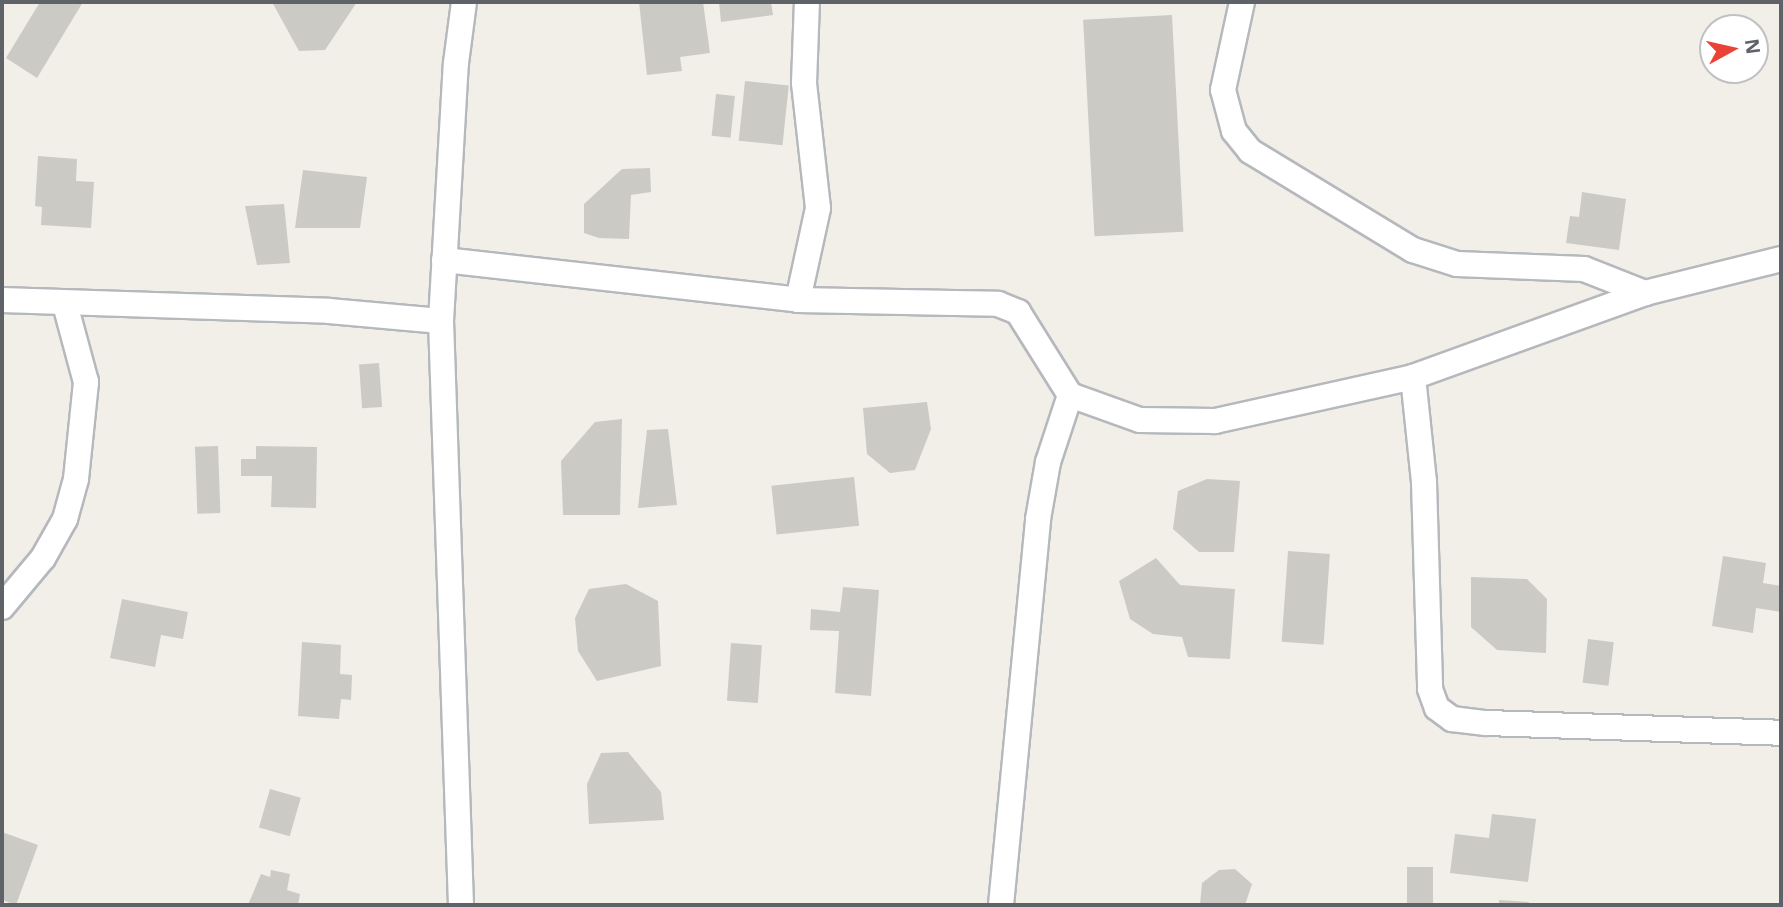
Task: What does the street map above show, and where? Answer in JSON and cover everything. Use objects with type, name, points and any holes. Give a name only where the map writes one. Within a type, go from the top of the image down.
[{"type":"street","points":[[447,2],[456,63]]},
{"type":"street","points":[[461,905],[441,321],[456,63],[464,2]]},
{"type":"street","points":[[798,300],[818,208],[804,83],[807,2]]},
{"type":"street","points":[[1242,2],[1223,90],[1234,131],[1250,151],[1413,250],[1457,264],[1584,269],[1645,293]]},
{"type":"street","points":[[444,260],[798,300],[998,304],[1018,312],[1070,395],[1140,420],[1215,421],[1413,377],[1645,293],[1781,259]]},
{"type":"street","points":[[2,300],[329,311],[441,321]]},
{"type":"street","points":[[2,605],[43,558],[65,519],[76,479],[86,382],[65,304]]},
{"type":"street","points":[[1413,377],[1424,482],[1430,688],[1437,708],[1452,719],[1486,723],[1781,733]]},
{"type":"street","points":[[1001,905],[1038,519],[1048,462],[1070,395]]},
{"type":"building","points":[[40,2],[83,2],[37,78],[6,58]]},
{"type":"building","points":[[272,2],[357,2],[325,50],[299,51]]},
{"type":"building","points":[[639,2],[703,2],[710,53],[680,57],[682,71],[647,75]]},
{"type":"building","points":[[719,2],[771,2],[773,15],[721,22]]},
{"type":"building","points":[[1172,15],[1183,232],[1094,236],[1083,20]]},
{"type":"building","points":[[745,81],[789,86],[782,145],[739,141]]},
{"type":"building","points":[[716,94],[735,96],[731,138],[712,136]]},
{"type":"building","points":[[38,156],[77,159],[76,181],[94,182],[91,228],[41,225],[42,207],[35,206]]},
{"type":"building","points":[[650,168],[651,192],[631,195],[629,239],[599,238],[584,233],[584,204],[622,169]]},
{"type":"building","points":[[303,170],[367,177],[360,228],[295,228]]},
{"type":"building","points":[[1582,192],[1626,199],[1619,250],[1566,243],[1570,216],[1579,217]]},
{"type":"building","points":[[284,204],[290,263],[257,265],[245,206]]},
{"type":"building","points":[[379,363],[382,407],[362,408],[359,364]]},
{"type":"building","points":[[927,402],[931,429],[915,470],[890,473],[867,454],[863,408]]},
{"type":"building","points":[[622,419],[620,515],[563,515],[561,461],[595,422]]},
{"type":"building","points":[[668,429],[677,505],[638,508],[647,430]]},
{"type":"building","points":[[218,446],[220,513],[197,514],[195,447]]},
{"type":"building","points":[[256,446],[317,447],[316,508],[271,507],[272,476],[241,476],[241,459],[256,459]]},
{"type":"building","points":[[854,477],[859,526],[777,534],[771,486]]},
{"type":"building","points":[[1207,479],[1240,481],[1234,552],[1199,552],[1173,529],[1178,491]]},
{"type":"building","points":[[1288,551],[1330,554],[1324,645],[1282,642]]},
{"type":"building","points":[[1723,556],[1766,563],[1763,583],[1781,586],[1781,612],[1756,608],[1753,633],[1712,626]]},
{"type":"building","points":[[1156,558],[1180,585],[1235,589],[1230,659],[1188,657],[1182,637],[1153,634],[1130,619],[1119,581]]},
{"type":"building","points":[[1471,577],[1527,579],[1547,599],[1546,653],[1497,650],[1471,627]]},
{"type":"building","points":[[626,584],[658,601],[661,666],[597,681],[578,651],[575,618],[589,589]]},
{"type":"building","points":[[843,587],[879,590],[871,696],[835,693],[839,631],[810,630],[811,609],[840,612]]},
{"type":"building","points":[[122,599],[188,612],[183,639],[161,635],[155,667],[110,658]]},
{"type":"building","points":[[1588,639],[1614,642],[1608,686],[1583,683]]},
{"type":"building","points":[[302,642],[341,645],[340,674],[352,675],[351,700],[341,699],[339,719],[298,716]]},
{"type":"building","points":[[731,643],[762,645],[758,703],[727,701]]},
{"type":"building","points":[[628,752],[661,792],[664,820],[589,824],[587,784],[601,753]]},
{"type":"building","points":[[270,789],[301,798],[290,836],[259,827]]},
{"type":"building","points":[[1492,814],[1536,819],[1528,882],[1450,873],[1455,834],[1489,838]]},
{"type":"building","points":[[2,832],[38,845],[16,905],[2,900]]},
{"type":"building","points":[[1407,867],[1433,867],[1433,905],[1407,905]]},
{"type":"building","points":[[1235,869],[1252,884],[1245,905],[1200,905],[1202,883],[1219,870]]},
{"type":"building","points":[[271,870],[290,874],[287,890],[300,894],[298,905],[248,905],[261,874],[270,877]]},
{"type":"building","points":[[1499,900],[1529,902],[1528,905],[1499,905]]}]
